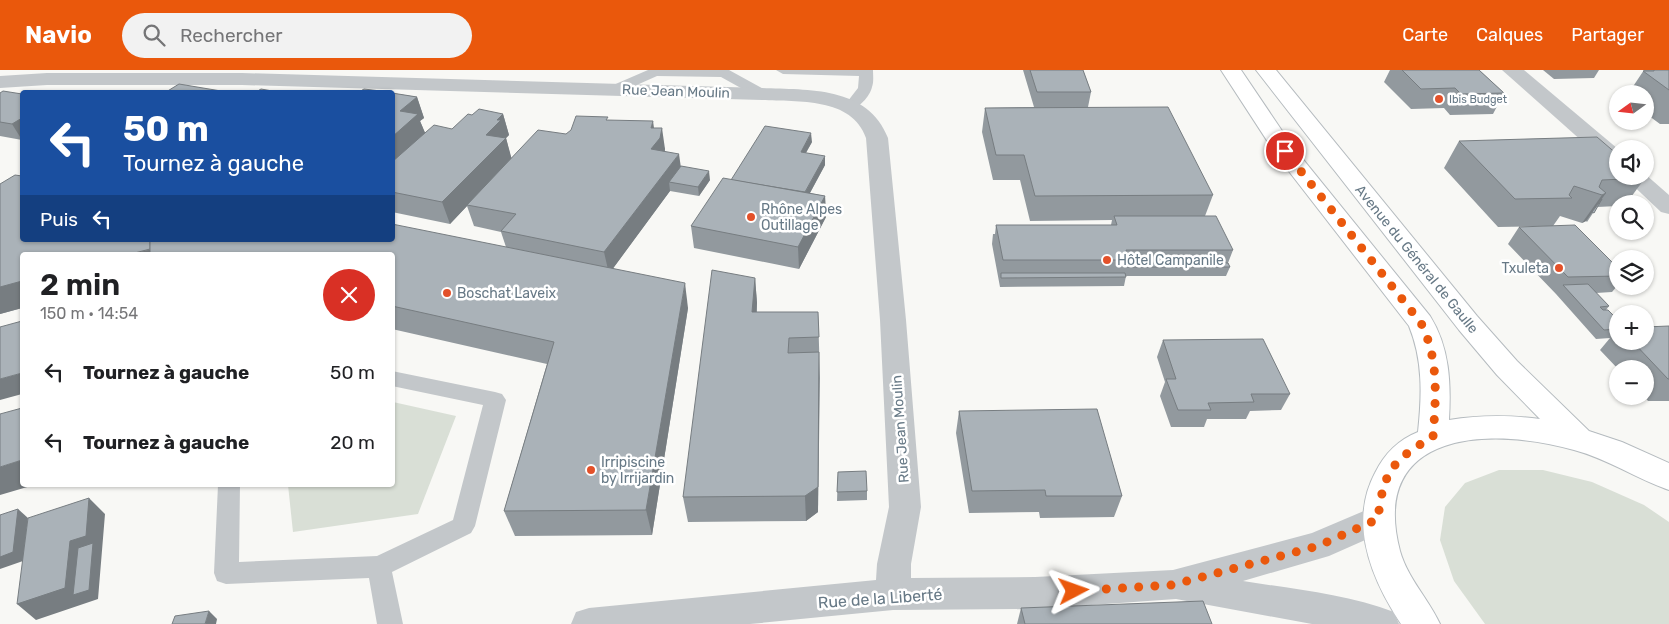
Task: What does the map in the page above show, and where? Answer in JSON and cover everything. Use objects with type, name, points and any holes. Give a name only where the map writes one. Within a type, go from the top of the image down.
[{"type":"main road","points":[[1231,70],[1285,151],[1421,323],[1428,338],[1436,375],[1433,437]]},
{"type":"main road","name":"Avenue du Général de Gaulle","points":[[1266,70],[1468,323],[1507,368],[1578,439]]},
{"type":"main road","points":[[1422,624],[1410,609],[1393,577],[1382,547],[1378,519],[1381,491],[1392,468],[1410,450],[1433,437],[1463,429],[1498,426],[1536,430],[1578,439],[1621,454],[1669,478]]},
{"type":"street","points":[[1512,70],[1609,153]]},
{"type":"street","name":"Rue Jean Moulin","points":[[0,82],[30,75],[242,79],[762,94],[829,98],[851,106],[870,122],[877,138],[893,320],[906,507],[894,564],[893,594]]},
{"type":"street","points":[[1644,185],[1669,207]]},
{"type":"street","name":"Rue de la Liberté","points":[[589,624],[715,618],[893,594],[1035,593],[1172,585],[1318,546],[1378,519]]},
{"type":"street","name":"Rue de la Liberté","points":[[1172,585],[1307,607],[1381,624]]},
{"type":"lane","points":[[782,70],[866,71],[865,88],[851,106]]},
{"type":"lane","points":[[229,487],[226,573],[379,567],[463,526],[495,400],[395,379]]},
{"type":"lane","points":[[379,567],[390,624]]},
{"type":"shaded area","points":[[395,402],[456,416],[418,514],[293,532],[288,487],[395,487]]},
{"type":"shaded area","points":[[1499,470],[1543,470],[1592,482],[1644,505],[1669,522],[1669,624],[1485,624],[1454,581],[1440,540],[1445,507],[1465,483]]},
{"type":"building","points":[[1030,70],[1083,70],[1091,92],[1037,92]]},
{"type":"building","points":[[1402,70],[1479,70],[1504,93],[1461,94],[1455,88],[1421,89]]},
{"type":"building","points":[[1669,70],[1669,90],[1643,71]]},
{"type":"building","points":[[179,84],[215,90],[169,90]]},
{"type":"building","points":[[3,91],[20,94],[20,119],[12,124],[0,122],[0,93]]},
{"type":"building","points":[[395,93],[417,97],[400,111],[418,114],[395,134]]},
{"type":"building","points":[[1168,107],[1213,195],[1035,196],[1024,155],[996,155],[985,108]]},
{"type":"building","points":[[479,109],[503,114],[497,120],[501,120],[486,135],[506,138],[442,202],[395,193],[395,159],[434,125],[452,129],[468,114],[472,115]]},
{"type":"building","points":[[576,116],[608,117],[606,120],[653,121],[651,128],[662,128],[660,138],[651,149],[679,154],[604,252],[501,231],[516,214],[467,205],[538,130],[566,134],[571,130]]},
{"type":"building","points":[[765,126],[811,133],[801,152],[825,156],[805,192],[731,180]]},
{"type":"building","points":[[1597,137],[1609,147],[1609,180],[1602,180],[1599,187],[1606,193],[1602,195],[1574,186],[1569,195],[1572,198],[1515,199],[1459,141]]},
{"type":"building","points":[[681,166],[709,171],[698,187],[669,182]]},
{"type":"building","points":[[15,175],[20,176],[20,242],[150,242],[150,249],[138,252],[20,252],[20,282],[0,287],[0,184]]},
{"type":"building","points":[[723,178],[825,196],[798,247],[691,226]]},
{"type":"building","points":[[1602,199],[1594,213],[1592,212]]},
{"type":"building","points":[[1114,216],[1216,216],[1233,250],[1126,250],[1129,260],[1003,260],[996,225],[1117,225]]},
{"type":"building","points":[[395,225],[685,283],[646,510],[504,511],[554,342],[395,307],[395,252],[150,252],[150,242],[395,242]]},
{"type":"building","points":[[1575,225],[1609,259],[1609,276],[1568,277],[1519,227]]},
{"type":"building","points":[[1128,263],[1228,263],[1230,267],[1127,267]]},
{"type":"building","points":[[712,270],[755,278],[752,312],[818,312],[819,337],[789,338],[788,353],[819,352],[818,487],[805,496],[683,497]]},
{"type":"building","points":[[1001,273],[1125,273],[1126,277],[1001,278]]},
{"type":"building","points":[[1588,284],[1609,306],[1600,307],[1603,310],[1609,311],[1609,330],[1604,330],[1563,285]]},
{"type":"building","points":[[20,322],[20,374],[0,379],[0,327]]},
{"type":"building","points":[[1669,326],[1669,379],[1654,364],[1654,360],[1650,360],[1641,350],[1654,350],[1654,327]]},
{"type":"building","points":[[1263,339],[1290,394],[1251,394],[1254,402],[1208,403],[1211,410],[1178,410],[1166,379],[1176,379],[1163,340]]},
{"type":"building","points":[[20,409],[20,461],[0,467],[0,414]]},
{"type":"building","points":[[1097,409],[1122,496],[1046,496],[1045,490],[972,491],[959,411]]},
{"type":"building","points":[[866,471],[867,491],[837,492],[838,472]]},
{"type":"building","points":[[89,498],[86,536],[70,541],[65,588],[17,604],[28,518]]},
{"type":"building","points":[[18,509],[13,552],[0,557],[0,515]]},
{"type":"building","points":[[93,543],[89,590],[73,595],[78,548]]},
{"type":"building","points":[[1203,601],[1212,624],[1025,624],[1021,608]]},
{"type":"building","points":[[209,611],[205,624],[172,624],[175,616]]},
{"type":"place","name":"Ibis Budget","points":[[1439,99]]},
{"type":"place","name":"Rhône Alpes Outillage","points":[[751,217]]},
{"type":"place","name":"Hôtel Campanile","points":[[1107,260]]},
{"type":"place","name":"Txuleta","points":[[1559,268]]},
{"type":"place","name":"Boschat Laveix","points":[[447,293]]},
{"type":"place","name":"Irripiscine by Irrijardin","points":[[591,470]]},
{"type":"route","points":[[1074,591],[1172,585],[1318,546],[1378,519],[1381,491],[1392,468],[1410,450],[1433,437],[1436,375],[1428,338],[1421,323],[1285,151]]}]
